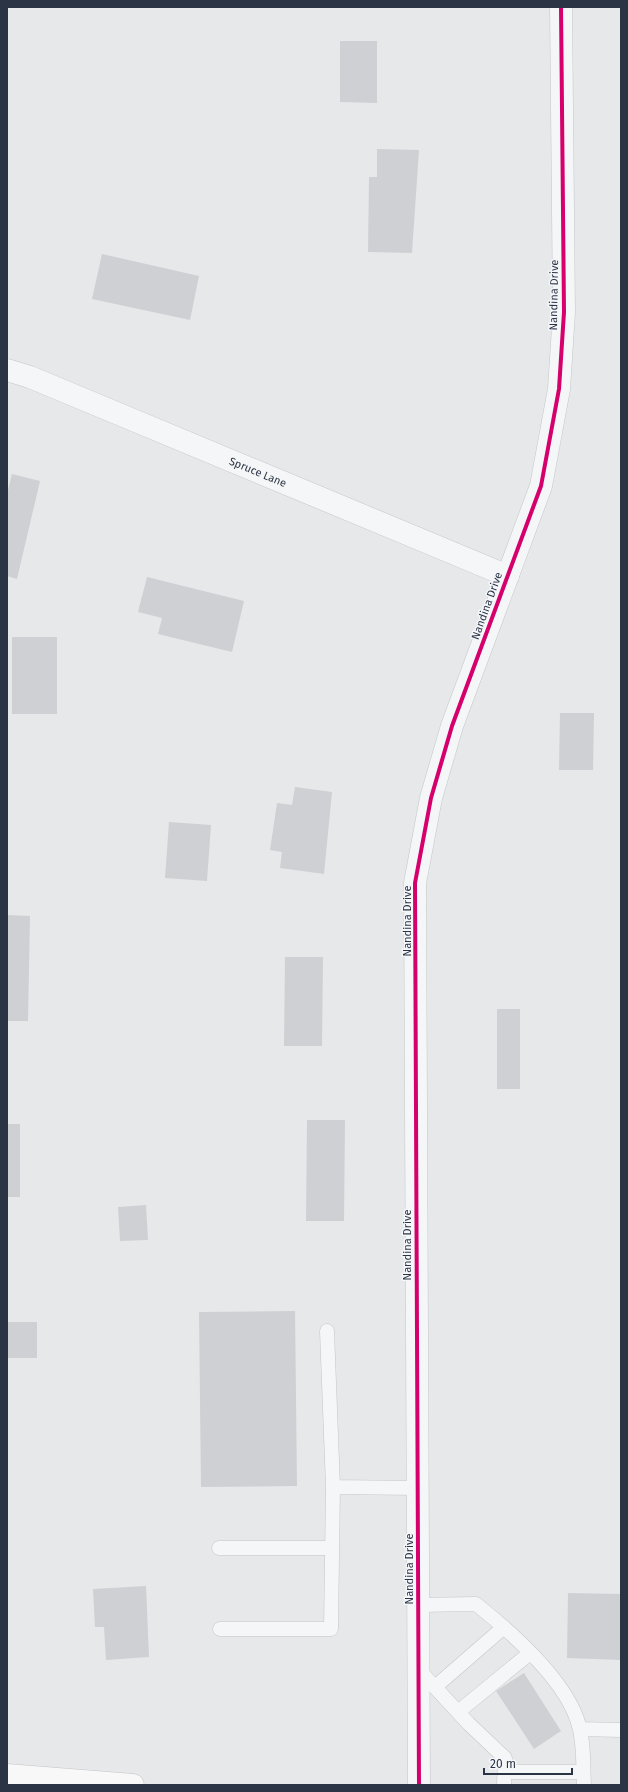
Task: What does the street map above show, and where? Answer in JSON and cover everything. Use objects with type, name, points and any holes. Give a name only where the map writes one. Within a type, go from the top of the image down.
[{"type":"main road","points":[[7,1775],[133,1785]]},
{"type":"street","name":"Nandina Drive","points":[[418,1785],[419,1670],[415,884],[431,798],[450,733],[541,486],[559,389],[564,312],[561,7]]},
{"type":"street","name":"Spruce Lane","points":[[7,370],[37,380],[508,576]]},
{"type":"lane","points":[[220,1629],[332,1629],[333,1487],[327,1331]]},
{"type":"lane","points":[[333,1487],[417,1488]]},
{"type":"lane","points":[[219,1548],[332,1548]]},
{"type":"lane","points":[[418,1605],[476,1604],[504,1627],[530,1653],[544,1668],[566,1697],[580,1729],[583,1779],[505,1778],[504,1758],[419,1670]]},
{"type":"lane","points":[[435,1687],[504,1627]]},
{"type":"lane","points":[[458,1712],[530,1653]]},
{"type":"lane","points":[[580,1729],[621,1730]]},
{"type":"building","points":[[340,41],[377,41],[377,103],[340,102]]},
{"type":"building","points":[[377,149],[419,150],[412,253],[368,252],[369,177],[377,177]]},
{"type":"building","points":[[102,254],[199,276],[190,320],[92,299]]},
{"type":"building","points":[[12,474],[40,481],[17,579],[7,576],[7,494]]},
{"type":"building","points":[[147,577],[244,601],[232,652],[158,634],[162,618],[138,612]]},
{"type":"building","points":[[12,637],[57,637],[57,714],[12,714]]},
{"type":"building","points":[[560,713],[594,713],[593,770],[559,770]]},
{"type":"building","points":[[295,787],[332,792],[324,874],[280,868],[282,852],[270,850],[277,803],[292,805]]},
{"type":"building","points":[[169,822],[211,825],[207,881],[165,878]]},
{"type":"building","points":[[7,915],[30,916],[28,1021],[7,1021]]},
{"type":"building","points":[[285,957],[323,957],[322,1046],[284,1046]]},
{"type":"building","points":[[497,1009],[520,1009],[520,1089],[497,1089]]},
{"type":"building","points":[[307,1120],[345,1120],[344,1221],[306,1221]]},
{"type":"building","points":[[7,1124],[20,1124],[20,1197],[7,1197]]},
{"type":"building","points":[[146,1205],[148,1240],[120,1241],[118,1207]]},
{"type":"building","points":[[295,1311],[297,1486],[201,1487],[199,1312]]},
{"type":"building","points":[[7,1322],[37,1322],[37,1358],[7,1358]]},
{"type":"building","points":[[146,1586],[149,1657],[106,1660],[104,1627],[95,1627],[93,1589]]},
{"type":"building","points":[[568,1593],[621,1594],[621,1660],[567,1658]]},
{"type":"building","points":[[524,1673],[561,1731],[534,1749],[496,1691]]},
{"type":"cycle path","points":[[419,1785],[415,883],[431,798],[452,726],[541,486],[559,389],[564,312],[561,7]]}]
